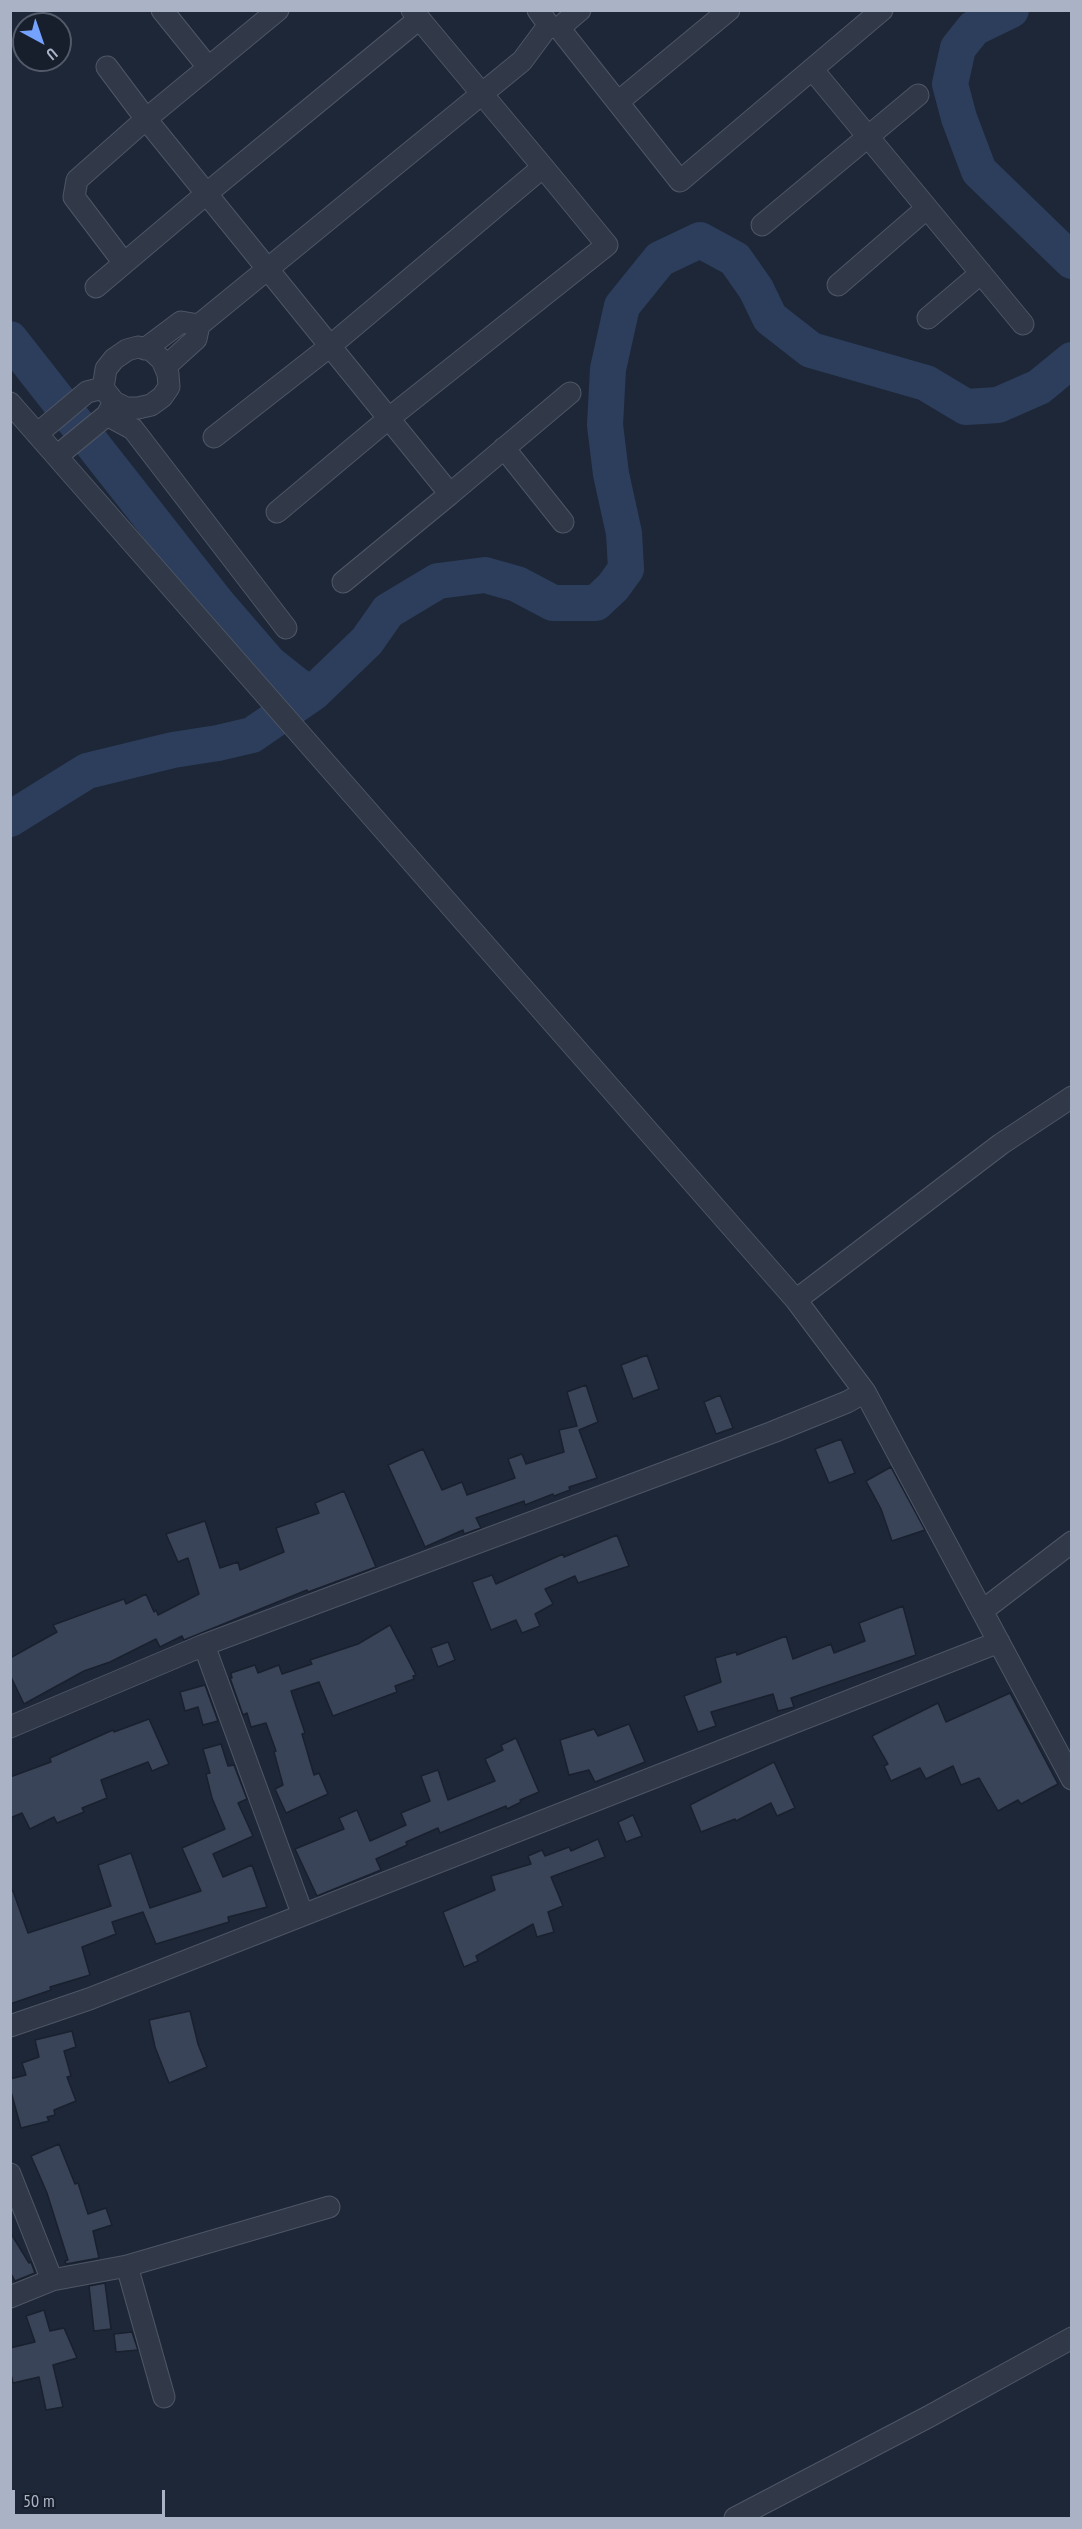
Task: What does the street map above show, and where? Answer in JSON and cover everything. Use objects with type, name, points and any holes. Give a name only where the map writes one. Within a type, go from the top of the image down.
[{"type":"street","points":[[162,10],[208,67]]},
{"type":"street","points":[[124,263],[74,197],[77,180],[146,119],[278,10]]},
{"type":"street","points":[[165,367],[196,339],[199,325],[522,61],[549,22],[580,10]]},
{"type":"street","points":[[618,102],[729,10]]},
{"type":"street","points":[[549,22],[618,102],[680,181],[882,10]]},
{"type":"street","points":[[96,288],[416,15],[608,245],[388,419],[277,512]]},
{"type":"street","points":[[107,67],[266,270],[450,494]]},
{"type":"street","points":[[812,69],[1023,324]]},
{"type":"street","points":[[762,225],[918,95]]},
{"type":"street","points":[[214,437],[329,347],[543,167]]},
{"type":"street","points":[[838,285],[927,208]]},
{"type":"street","points":[[928,318],[981,273]]},
{"type":"street","points":[[145,349],[180,322],[199,325]]},
{"type":"street","points":[[37,434],[87,392],[108,402],[126,408],[151,405],[162,397],[169,387],[168,374],[162,360],[151,350],[127,350],[114,359],[106,369],[108,402],[133,429],[286,628]]},
{"type":"street","points":[[343,582],[570,393]]},
{"type":"street","points":[[57,456],[108,402]]},
{"type":"street","points":[[10,403],[796,1300],[865,1392],[1071,1779]]},
{"type":"street","points":[[504,448],[563,522]]},
{"type":"street","points":[[796,1300],[1001,1144],[1071,1097]]},
{"type":"street","points":[[10,1726],[204,1645],[772,1432],[847,1402],[865,1392]]},
{"type":"street","points":[[982,1611],[1071,1542]]},
{"type":"street","points":[[10,2026],[89,1999],[302,1913],[999,1642]]},
{"type":"street","points":[[204,1645],[302,1913]]},
{"type":"street","points":[[10,2174],[52,2280]]},
{"type":"street","points":[[10,2297],[52,2280],[127,2266],[328,2207]]},
{"type":"street","points":[[127,2266],[164,2397]]},
{"type":"street","points":[[735,2518],[928,2417],[1071,2338]]},
{"type":"building","points":[[647,1355],[659,1389],[633,1399],[621,1365]]},
{"type":"building","points":[[586,1385],[598,1422],[579,1430],[597,1478],[569,1487],[570,1490],[554,1496],[553,1494],[525,1505],[524,1501],[476,1518],[481,1528],[464,1534],[463,1530],[425,1547],[388,1465],[423,1449],[442,1490],[462,1482],[467,1495],[515,1478],[508,1459],[522,1454],[526,1464],[564,1452],[559,1430],[577,1426],[567,1392]]},
{"type":"building","points":[[720,1395],[733,1428],[716,1434],[704,1402]]},
{"type":"building","points":[[841,1439],[855,1473],[829,1483],[815,1449]]},
{"type":"building","points":[[891,1467],[925,1530],[892,1541],[881,1509],[866,1481]]},
{"type":"building","points":[[344,1491],[376,1567],[308,1592],[307,1590],[184,1640],[182,1636],[160,1647],[156,1639],[110,1662],[84,1671],[24,1704],[10,1675],[10,1658],[57,1632],[53,1625],[124,1599],[126,1604],[146,1594],[154,1612],[156,1610],[158,1615],[199,1594],[188,1558],[178,1562],[166,1534],[205,1521],[220,1568],[238,1562],[240,1570],[284,1552],[276,1528],[319,1513],[315,1503]]},
{"type":"building","points":[[617,1535],[629,1566],[578,1583],[575,1576],[545,1589],[553,1604],[535,1614],[540,1626],[522,1633],[516,1620],[491,1630],[472,1582],[492,1575],[496,1584],[563,1554],[564,1557]]},
{"type":"building","points":[[903,1606],[916,1655],[791,1698],[794,1707],[778,1711],[773,1694],[711,1712],[716,1726],[698,1732],[684,1696],[721,1682],[715,1658],[736,1652],[737,1655],[786,1636],[793,1659],[831,1644],[834,1653],[865,1641],[859,1623]]},
{"type":"building","points":[[390,1625],[416,1675],[413,1676],[414,1679],[395,1686],[397,1692],[333,1716],[319,1682],[291,1691],[305,1733],[302,1734],[314,1775],[319,1773],[328,1794],[286,1813],[275,1789],[283,1785],[274,1752],[276,1751],[266,1723],[251,1727],[247,1713],[243,1715],[230,1678],[232,1678],[231,1673],[255,1665],[258,1673],[279,1665],[282,1674],[312,1664],[310,1660],[358,1644]]},
{"type":"building","points":[[448,1642],[455,1660],[438,1667],[431,1648]]},
{"type":"building","points":[[205,1685],[218,1721],[203,1725],[198,1707],[185,1711],[180,1692]]},
{"type":"building","points":[[1010,1693],[1058,1784],[1021,1804],[1018,1800],[998,1811],[979,1778],[961,1785],[953,1766],[926,1779],[920,1768],[891,1781],[884,1766],[888,1764],[872,1736],[938,1703],[946,1722]]},
{"type":"building","points":[[149,1719],[169,1764],[152,1771],[148,1762],[101,1780],[107,1798],[82,1808],[84,1812],[57,1823],[54,1817],[30,1829],[22,1813],[10,1818],[10,1777],[51,1762],[50,1758],[113,1730],[114,1732]]},
{"type":"building","points":[[629,1724],[645,1762],[595,1782],[589,1770],[569,1775],[560,1740],[594,1729],[598,1736]]},
{"type":"building","points":[[516,1738],[539,1792],[520,1800],[521,1802],[507,1809],[506,1806],[440,1833],[438,1828],[406,1842],[407,1845],[376,1859],[381,1870],[317,1896],[295,1849],[344,1829],[339,1818],[357,1810],[370,1841],[406,1825],[401,1813],[430,1801],[421,1776],[438,1770],[448,1800],[495,1781],[485,1759],[503,1750],[501,1745]]},
{"type":"building","points":[[221,1744],[228,1766],[234,1765],[247,1799],[238,1803],[253,1836],[213,1854],[223,1877],[252,1865],[267,1907],[228,1917],[229,1922],[156,1944],[143,1912],[112,1922],[116,1934],[82,1947],[90,1975],[50,1987],[51,1990],[10,2004],[10,1891],[13,1891],[28,1933],[111,1906],[98,1865],[131,1853],[150,1908],[201,1891],[182,1848],[225,1829],[212,1798],[206,1774],[210,1773],[203,1749]]},
{"type":"building","points":[[774,1762],[795,1808],[777,1816],[771,1803],[736,1821],[735,1819],[701,1832],[690,1805]]},
{"type":"building","points":[[633,1815],[642,1836],[626,1842],[618,1822]]},
{"type":"building","points":[[598,1839],[605,1857],[551,1877],[563,1906],[548,1912],[554,1932],[537,1937],[533,1924],[476,1956],[478,1961],[464,1967],[443,1912],[495,1890],[491,1876],[531,1864],[528,1856],[542,1850],[545,1856],[569,1847],[571,1851]]},
{"type":"building","points":[[190,2011],[198,2044],[207,2067],[169,2083],[155,2047],[149,2020]]},
{"type":"building","points":[[72,2031],[76,2047],[64,2051],[71,2076],[67,2077],[76,2101],[54,2110],[55,2115],[47,2117],[49,2121],[21,2128],[10,2088],[10,2079],[26,2075],[22,2063],[39,2057],[35,2040]]},
{"type":"building","points":[[59,2144],[75,2184],[78,2183],[88,2214],[106,2208],[112,2225],[93,2231],[99,2258],[66,2264],[65,2261],[68,2260],[47,2193],[31,2156]]},
{"type":"building","points":[[10,2232],[29,2263],[31,2262],[35,2273],[15,2281],[10,2272]]},
{"type":"building","points":[[105,2283],[111,2329],[94,2331],[89,2286]]},
{"type":"building","points":[[44,2310],[50,2331],[64,2328],[77,2358],[53,2365],[63,2407],[46,2410],[39,2377],[13,2383],[10,2370],[10,2348],[35,2342],[26,2316]]},
{"type":"building","points":[[132,2332],[138,2350],[116,2352],[114,2334]]},
{"type":"waterway","points":[[1011,10],[974,28],[958,48],[950,84],[959,118],[979,171],[1072,261]]},
{"type":"waterway","points":[[10,819],[87,771],[173,750],[252,735],[313,693],[367,641],[388,611],[438,581],[485,575],[517,584],[553,603],[596,603],[613,587],[626,569],[624,533],[611,474],[605,425],[608,369],[622,306],[660,259],[700,240],[735,259],[756,289],[770,318],[811,350],[926,383],[966,407],[998,405],[1039,387],[1072,360]]},
{"type":"waterway","points":[[10,339],[218,604],[269,663],[298,686],[313,693]]}]
